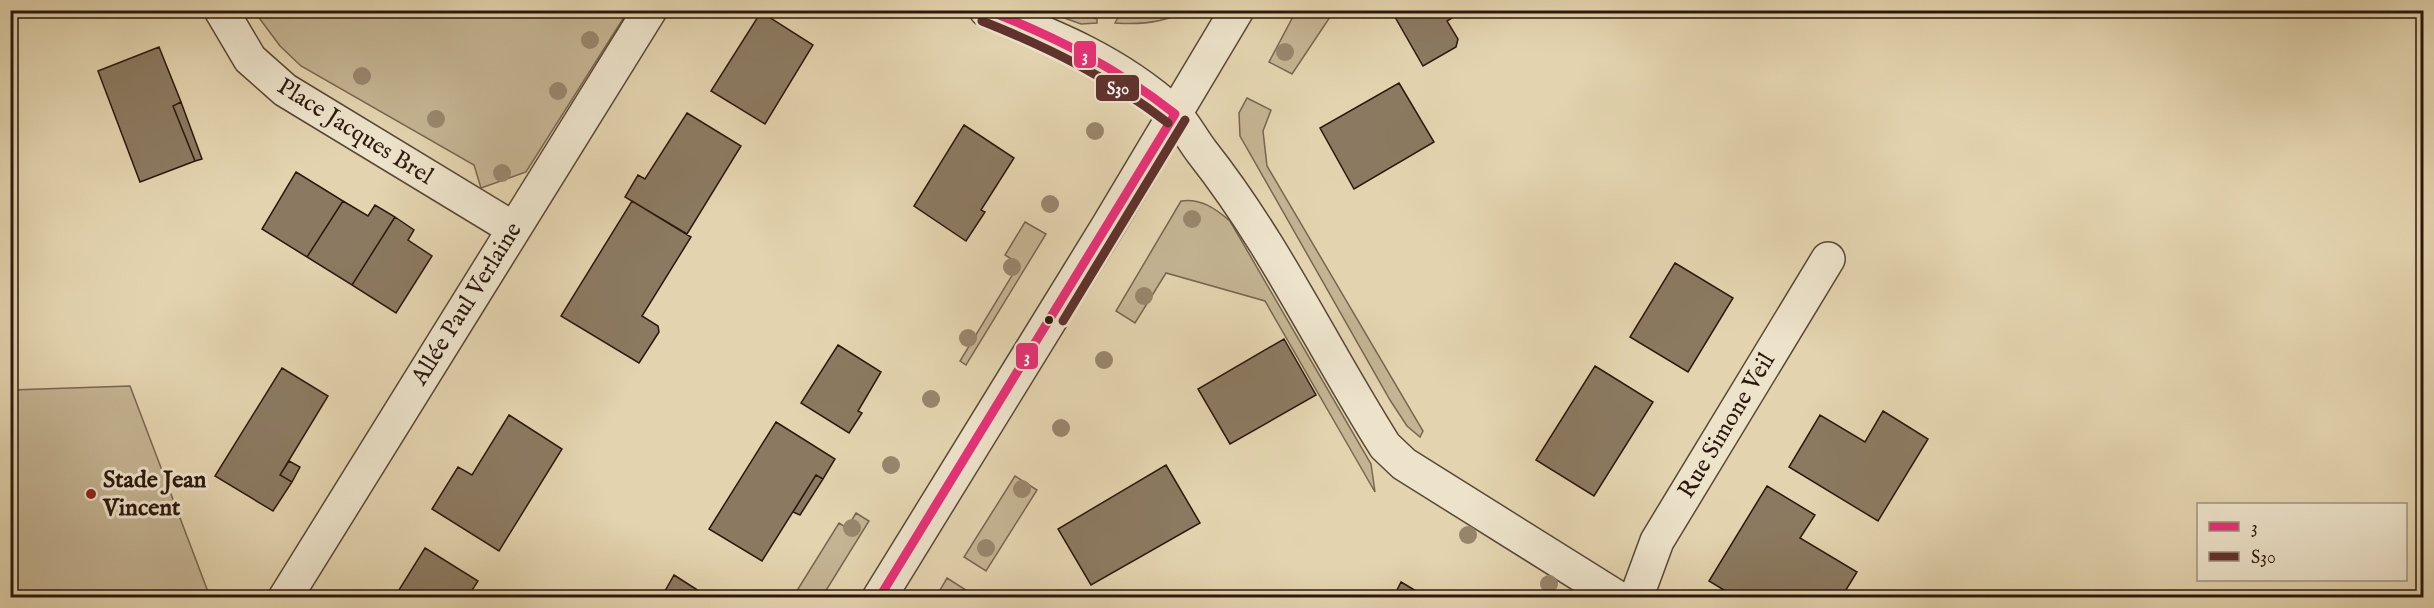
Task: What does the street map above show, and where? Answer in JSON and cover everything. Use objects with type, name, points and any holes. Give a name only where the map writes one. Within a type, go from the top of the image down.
[{"type":"street","name":"Place Jacques Brel","points":[[221,10],[250,58],[267,76],[285,90],[514,229]]},
{"type":"street","name":"Allée Paul Verlaine","points":[[285,597],[650,10]]},
{"type":"street","points":[[986,10],[1067,42],[1098,58],[1125,75],[1175,114],[1250,216],[1385,446],[1404,464],[1618,597]]},
{"type":"street","points":[[879,597],[1237,10]]},
{"type":"street","name":"Rue Simone Veil","points":[[1636,597],[1657,541],[1828,260]]},
{"type":"shaded area","points":[[1128,10],[1186,11],[1151,22],[1115,23],[1121,12]]},
{"type":"shaded area","points":[[254,11],[628,11],[526,172],[481,188],[474,165],[301,66],[280,46]]},
{"type":"shaded area","points":[[1045,11],[1076,11],[1097,19],[1097,23],[1081,24]]},
{"type":"shaded area","points":[[1296,11],[1334,11],[1292,74],[1269,62]]},
{"type":"shaded area","points":[[1247,98],[1271,110],[1263,131],[1267,166],[1423,431],[1420,437],[1407,426],[1390,400],[1240,136],[1239,113]]},
{"type":"shaded area","points":[[1181,201],[1202,203],[1230,221],[1371,464],[1375,492],[1265,301],[1166,273],[1135,323],[1116,311]]},
{"type":"shaded area","points":[[1025,222],[1046,234],[966,365],[960,361],[1019,264],[1005,255]]},
{"type":"shaded area","name":"Stade Jean Vincent","points":[[130,386],[210,597],[11,597],[11,390]]},
{"type":"shaded area","points":[[1015,476],[1037,490],[986,571],[964,557]]},
{"type":"shaded area","points":[[856,513],[869,521],[822,597],[793,597],[839,523],[847,528]]},
{"type":"shaded area","points":[[947,578],[969,592],[966,597],[936,597]]},
{"type":"building","points":[[1391,10],[1465,10],[1447,21],[1458,39],[1456,47],[1423,66]]},
{"type":"building","points":[[761,12],[813,45],[765,124],[711,91]]},
{"type":"building","points":[[159,47],[181,102],[173,106],[195,161],[140,182],[98,71]]},
{"type":"building","points":[[1399,83],[1434,142],[1354,189],[1320,128]]},
{"type":"building","points":[[181,102],[202,159],[195,161],[173,106]]},
{"type":"building","points":[[687,113],[741,146],[687,234],[625,197],[638,175],[645,179]]},
{"type":"building","points":[[964,125],[1014,158],[981,210],[985,212],[966,241],[914,206]]},
{"type":"building","points":[[296,172],[343,201],[307,257],[262,229]]},
{"type":"building","points":[[343,201],[368,216],[375,205],[395,217],[352,285],[307,257]]},
{"type":"building","points":[[632,201],[691,237],[642,316],[658,326],[659,332],[639,363],[561,316]]},
{"type":"building","points":[[395,217],[414,230],[408,240],[432,256],[396,313],[352,285]]},
{"type":"building","points":[[1675,263],[1733,298],[1688,372],[1630,337]]},
{"type":"building","points":[[1284,339],[1316,395],[1230,444],[1198,389]]},
{"type":"building","points":[[838,345],[881,372],[858,411],[862,413],[849,433],[801,403]]},
{"type":"building","points":[[1595,366],[1653,402],[1594,496],[1536,460]]},
{"type":"building","points":[[282,368],[328,396],[280,475],[292,482],[273,511],[215,476]]},
{"type":"building","points":[[1883,411],[1928,439],[1878,521],[1789,467],[1820,415],[1865,442]]},
{"type":"building","points":[[509,415],[562,449],[499,551],[432,509],[458,467],[472,475]]},
{"type":"building","points":[[776,422],[835,459],[823,479],[816,475],[762,561],[709,529]]},
{"type":"building","points":[[289,461],[300,467],[292,482],[280,475]]},
{"type":"building","points":[[1166,465],[1200,523],[1091,585],[1058,529]]},
{"type":"building","points":[[816,475],[823,479],[800,515],[793,512]]},
{"type":"building","points":[[1767,486],[1815,515],[1800,538],[1857,572],[1841,598],[1737,598],[1709,581]]},
{"type":"building","points":[[425,548],[478,581],[467,598],[394,598]]},
{"type":"building","points":[[674,575],[710,598],[661,598]]},
{"type":"building","points":[[1401,582],[1428,598],[1393,598]]},
{"type":"transit line","name":"3","points":[[987,10],[1085,55],[1131,82],[1175,114]]},
{"type":"transit line","name":"S30","points":[[982,21],[1079,65],[1124,92],[1168,123]]},
{"type":"transit line","name":"3","points":[[879,598],[1175,114]]},
{"type":"transit line","name":"S30","points":[[1063,321],[1185,120]]},
{"type":"place","name":"Stade Jean Vincent","points":[[91,494]]}]
